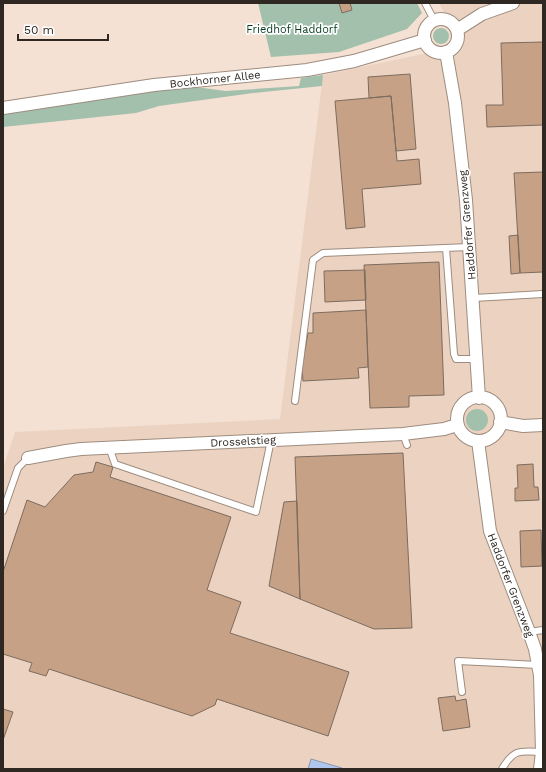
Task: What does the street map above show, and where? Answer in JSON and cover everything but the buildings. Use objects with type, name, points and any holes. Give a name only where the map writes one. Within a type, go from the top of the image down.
[{"type":"street","points":[[458,30],[482,14],[513,3]]},
{"type":"street","points":[[434,20],[447,20],[455,25],[458,30],[458,39],[456,44],[452,49],[446,52],[438,52],[433,50],[428,47],[425,40],[427,27],[434,20]]},
{"type":"street","name":"Bockhorner Allee","points":[[3,108],[154,85],[307,70],[354,61],[425,40]]},
{"type":"street","name":"Haddorfer Grenzweg","points":[[446,52],[455,103],[466,200],[479,398]]},
{"type":"street","points":[[479,398],[486,399],[492,402],[497,408],[500,414],[500,422],[495,433],[484,440],[478,441],[465,437],[460,431],[458,425],[458,412],[461,406],[466,402],[479,398]]},
{"type":"street","points":[[500,422],[523,426],[543,425]]},
{"type":"street","name":"Drosselstieg","points":[[28,458],[66,451],[109,447],[271,440],[405,439],[458,425]]},
{"type":"street","name":"Haddorfer Grenzweg","points":[[478,441],[490,531],[529,632],[538,665],[542,691],[543,753],[540,769]]},
{"type":"lane","points":[[425,3],[434,20]]},
{"type":"lane","points":[[295,401],[314,260],[323,253],[469,247]]},
{"type":"lane","points":[[446,248],[454,354],[456,359],[476,359]]},
{"type":"lane","points":[[473,298],[543,294]]},
{"type":"lane","points":[[109,447],[116,464],[256,512],[271,440]]},
{"type":"lane","points":[[3,510],[18,468],[28,458]]},
{"type":"lane","points":[[529,632],[543,630]]},
{"type":"lane","points":[[462,692],[458,660],[538,665]]},
{"type":"lane","points":[[502,769],[510,757],[517,752],[543,753]]},
{"type":"shaded area","points":[[439,3],[543,3],[543,769],[3,769],[3,468],[15,432],[280,419],[323,75],[461,46]]},
{"type":"green space","name":"Friedhof Haddorf","points":[[258,3],[417,3],[422,13],[407,29],[339,52],[271,57]]},
{"type":"green space","points":[[441,28],[447,30],[449,36],[447,42],[441,44],[435,42],[433,36],[435,30]]},
{"type":"green space","points":[[323,75],[322,86],[253,93],[159,106],[136,113],[3,127],[3,112],[188,86],[226,91],[299,86],[301,78]]},
{"type":"green space","points":[[477,409],[485,412],[488,420],[485,428],[477,431],[469,428],[466,420],[469,412]]},
{"type":"water","points":[[311,759],[342,768],[342,769],[308,769]]}]
